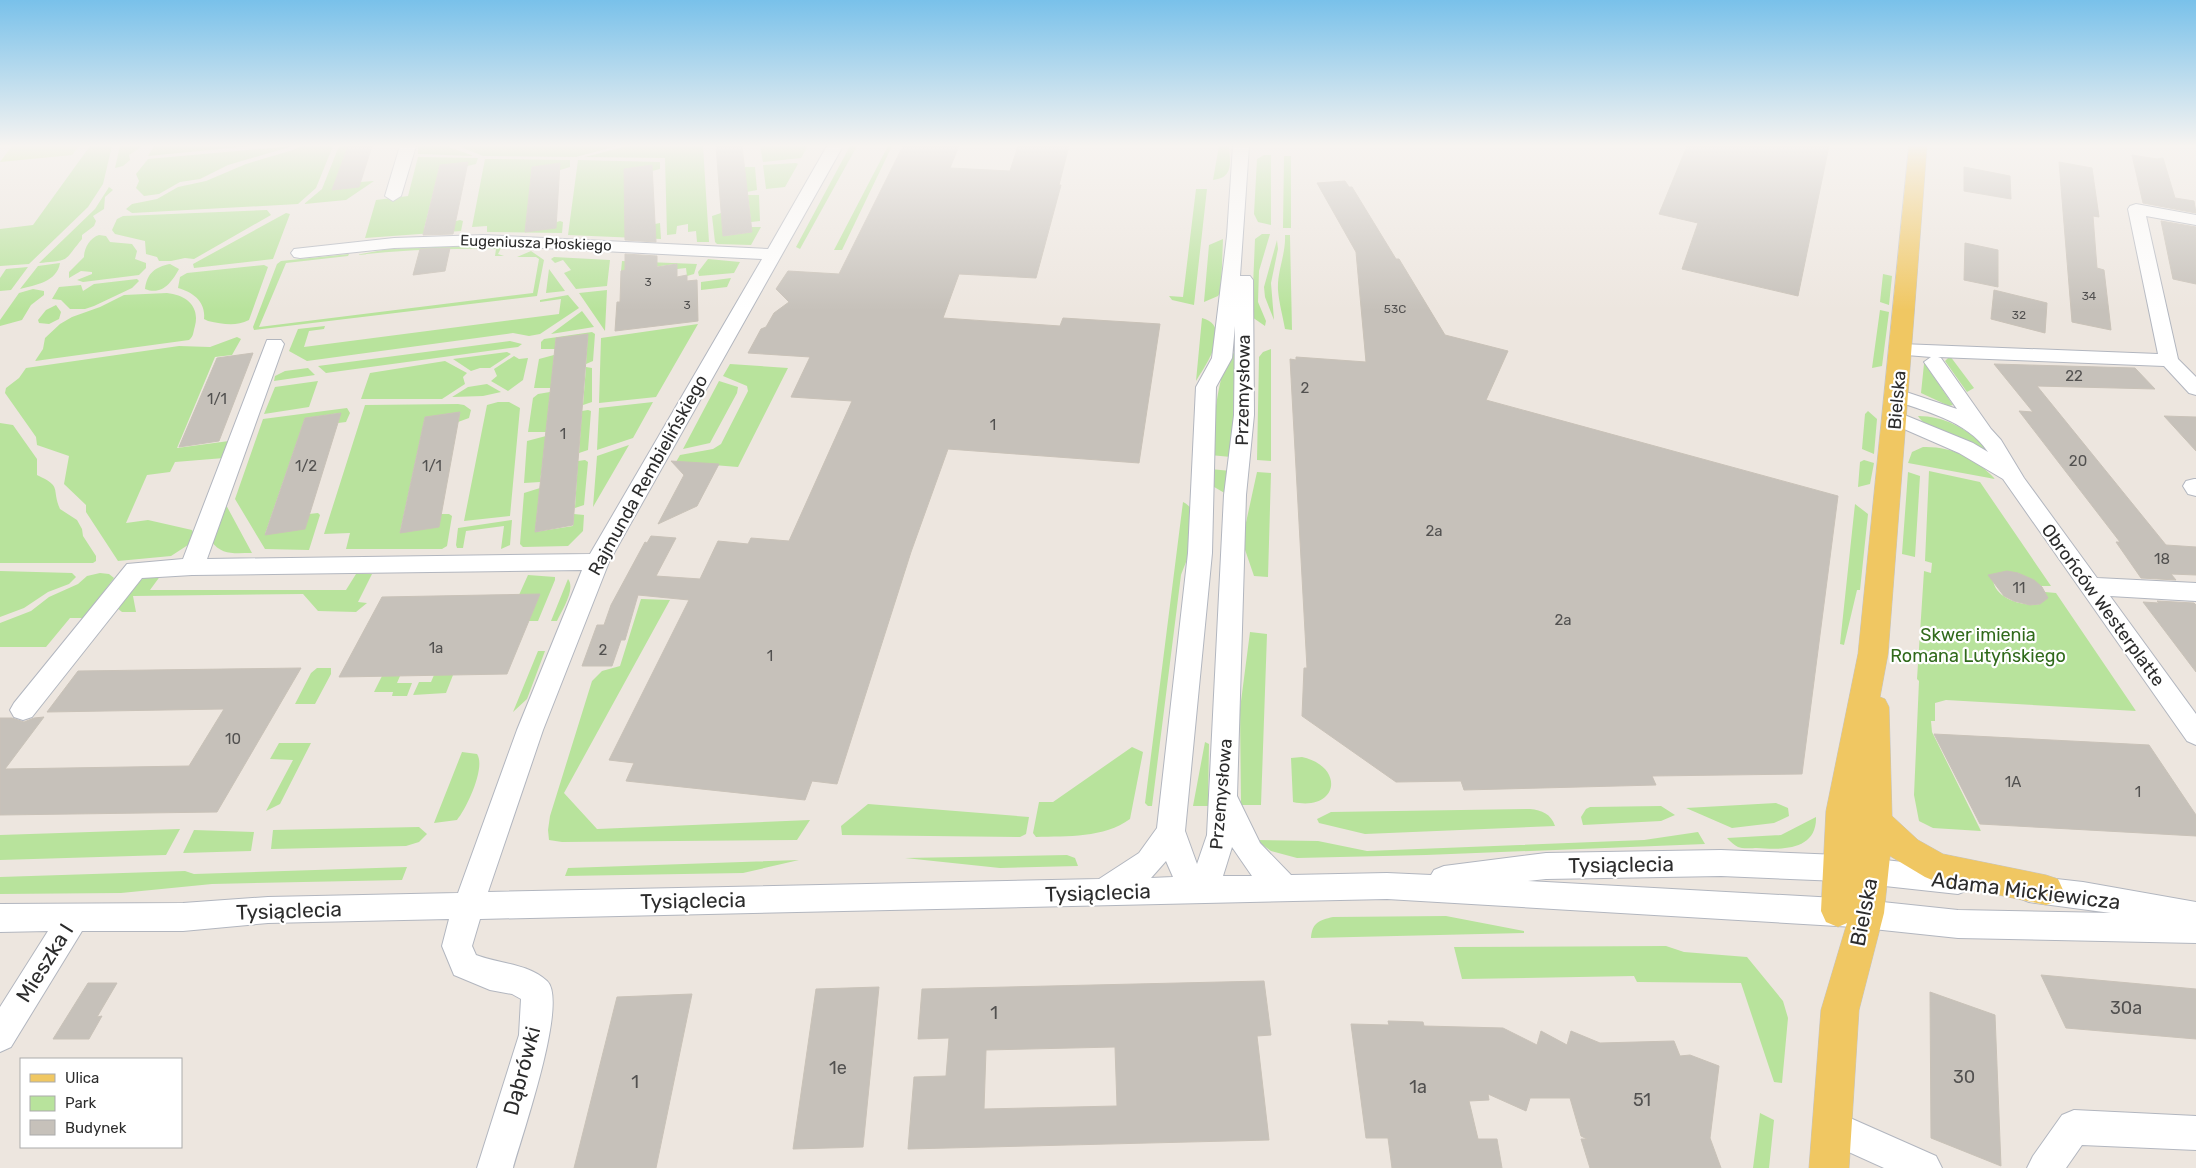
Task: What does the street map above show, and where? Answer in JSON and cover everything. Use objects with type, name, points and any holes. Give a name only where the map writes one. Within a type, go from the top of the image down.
[{"type":"main road","name":"Bielska","points":[[1829,1168],[1839,1017],[1853,912],[1856,870],[1842,811],[1873,654],[1913,201]]},
{"type":"main road","name":"Bielska","points":[[1856,870],[1876,822],[1873,654]]},
{"type":"main road","points":[[1876,822],[1906,850],[1937,868],[2046,890]]},
{"type":"street","name":"Rajmunda Rembielińskiego","points":[[468,906],[490,839],[547,686],[597,562],[803,201]]},
{"type":"street","name":"Przemysłowa","points":[[1236,236],[1244,274],[1245,392],[1241,465],[1236,495],[1224,795],[1220,844],[1201,891],[1184,870],[1171,831],[1200,552],[1206,387],[1222,358],[1236,236],[1238,201]]},
{"type":"street","points":[[2196,220],[2136,209],[2169,360],[2196,389]]},
{"type":"street","name":"Eugeniusza Płoskiego","points":[[300,253],[385,244],[483,240],[773,254]]},
{"type":"street","points":[[192,567],[274,344]]},
{"type":"street","points":[[1901,350],[2196,360]]},
{"type":"street","name":"Obrońców Westerplatte","points":[[1934,362],[2000,454],[2010,475],[2196,734]]},
{"type":"street","name":"Obrońców Westerplatte","points":[[1896,406],[1943,412],[1969,425],[1986,437]]},
{"type":"street","name":"Obrońców Westerplatte","points":[[1896,406],[2010,475]]},
{"type":"street","points":[[23,710],[135,570],[192,567],[597,562]]},
{"type":"street","points":[[2090,586],[2195,593]]},
{"type":"street","points":[[1224,795],[1238,834],[1247,850],[1261,868],[1286,888]]},
{"type":"street","points":[[1102,893],[1134,874],[1149,862],[1171,831]]},
{"type":"street","name":"Tysiąclecia","points":[[1387,886],[1546,866],[1721,863],[1856,870]]},
{"type":"street","name":"Adama Mickiewicza","points":[[1856,870],[2046,890],[2196,916]]},
{"type":"street","name":"Tysiąclecia","points":[[0,918],[183,918],[239,911],[1387,886],[1853,912]]},
{"type":"street","name":"Dąbrówki","points":[[468,906],[457,946],[465,965],[490,974],[518,980],[538,992],[535,1035],[495,1168]]},
{"type":"street","name":"Adama Mickiewicza","points":[[1853,912],[1958,924],[2196,929]]},
{"type":"street","name":"Mieszka I","points":[[0,1036],[74,917]]},
{"type":"street","points":[[1832,1127],[1924,1168]]},
{"type":"street","points":[[2045,1168],[2074,1127],[2196,1133]]},
{"type":"green space","points":[[51,201],[92,201],[88,207],[29,264],[0,266],[0,229],[33,225]]},
{"type":"green space","points":[[100,201],[105,201],[104,209],[93,216],[96,221],[94,226],[82,235],[82,239],[68,256],[62,260],[39,263],[95,209]]},
{"type":"green space","points":[[149,201],[302,201],[298,204],[132,213],[126,209],[132,204]]},
{"type":"green space","points":[[308,201],[341,201],[304,204]]},
{"type":"green space","points":[[376,201],[431,201],[424,229],[460,220],[463,221],[461,231],[365,238]]},
{"type":"green space","points":[[477,201],[528,201],[525,232],[560,221],[563,222],[562,233],[487,232],[487,226],[472,227]]},
{"type":"green space","points":[[573,201],[642,201],[655,224],[660,223],[661,239],[568,235]]},
{"type":"green space","points":[[666,201],[706,201],[709,242],[697,242],[696,231],[688,232],[688,224],[677,226],[676,234],[667,235]]},
{"type":"green space","points":[[749,201],[759,201],[760,221],[751,222]]},
{"type":"green space","points":[[821,201],[827,201],[800,249],[796,247]]},
{"type":"green space","points":[[860,201],[866,201],[842,250],[834,250]]},
{"type":"green space","points":[[1195,201],[1206,201],[1194,305],[1172,300],[1169,296],[1183,297]]},
{"type":"green space","points":[[1255,201],[1271,201],[1271,225],[1258,222],[1254,214]]},
{"type":"green space","points":[[1283,201],[1291,201],[1291,228],[1283,228]]},
{"type":"green space","points":[[267,210],[271,215],[194,259],[185,258],[159,261],[157,257],[146,254],[145,241],[115,234],[112,230],[117,219],[123,216]]},
{"type":"green space","points":[[286,213],[290,214],[273,259],[194,268],[193,264]]},
{"type":"green space","points":[[721,213],[724,236],[752,232],[751,227],[761,227],[751,245],[717,244],[715,242],[712,216]]},
{"type":"green space","points":[[1262,234],[1270,234],[1259,271],[1258,302],[1266,321],[1265,326],[1252,317],[1255,239]]},
{"type":"green space","points":[[99,235],[106,236],[110,242],[132,244],[137,251],[135,259],[146,263],[146,268],[139,275],[83,282],[77,280],[92,274],[92,272],[81,271],[69,278],[69,272],[84,257],[88,244]]},
{"type":"green space","points":[[1285,235],[1290,235],[1292,330],[1285,329],[1278,290]]},
{"type":"green space","points":[[1223,239],[1221,291],[1218,296],[1204,302],[1209,245]]},
{"type":"green space","points":[[1277,240],[1278,249],[1271,283],[1274,320],[1265,297],[1264,287]]},
{"type":"green space","points":[[459,246],[501,248],[498,254],[504,256],[495,256],[496,249],[426,250],[356,255],[388,249]]},
{"type":"green space","points":[[531,251],[544,260],[537,296],[254,330],[253,327],[277,264],[281,261],[349,254],[348,256],[286,263],[259,327],[533,293],[539,259],[536,257],[517,257]]},
{"type":"green space","points":[[554,257],[610,260],[607,286],[576,289],[564,273],[571,270],[563,260],[555,263],[551,259]]},
{"type":"green space","points":[[708,259],[740,262],[734,273],[699,276],[698,272]]},
{"type":"green space","points":[[622,261],[697,264],[694,274],[687,276],[686,268],[677,269],[676,264],[621,271]]},
{"type":"green space","points":[[60,263],[55,275],[50,279],[20,289],[38,266]]},
{"type":"green space","points":[[170,264],[179,269],[170,283],[156,291],[145,289],[150,275],[156,269]]},
{"type":"green space","points":[[264,265],[268,267],[249,320],[239,324],[224,324],[204,319],[201,303],[189,292],[178,288],[180,277],[187,273]]},
{"type":"green space","points":[[28,267],[11,290],[0,291],[0,278],[6,269]]},
{"type":"green space","points":[[549,269],[565,291],[546,293]]},
{"type":"green space","points":[[1883,274],[1892,276],[1889,305],[1880,302]]},
{"type":"green space","points":[[731,278],[727,287],[701,290],[701,282]]},
{"type":"green space","points":[[137,279],[139,281],[132,288],[85,309],[70,309],[61,300],[52,299],[59,287],[81,285],[83,291],[94,284]]},
{"type":"green space","points":[[33,289],[44,291],[44,295],[31,305],[22,320],[0,326],[0,320],[19,293]]},
{"type":"green space","points":[[607,290],[605,331],[579,293]]},
{"type":"green space","points":[[167,293],[186,299],[193,307],[196,319],[192,337],[189,340],[35,361],[43,349],[45,338],[60,324],[72,317],[100,307],[124,295]]},
{"type":"green space","points":[[568,295],[579,308],[540,334],[529,336],[513,333],[307,361],[289,351],[298,329],[325,326],[324,329],[309,331],[304,347],[559,314],[561,299],[540,302],[540,300]]},
{"type":"green space","points":[[56,305],[61,312],[59,319],[49,324],[39,323],[38,320],[46,310]]},
{"type":"green space","points":[[1880,310],[1889,312],[1882,366],[1872,368]]},
{"type":"green space","points":[[582,311],[594,327],[551,334]]},
{"type":"green space","points":[[1202,318],[1211,322],[1216,329],[1216,337],[1206,366],[1196,381]]},
{"type":"green space","points":[[698,324],[656,397],[599,403],[601,338]]},
{"type":"green space","points":[[592,332],[595,334],[593,361],[586,364],[588,334],[556,338],[555,349],[541,349],[541,342],[544,339]]},
{"type":"green space","points":[[237,337],[241,339],[232,355],[215,357],[177,448],[229,441],[224,458],[175,462],[170,472],[147,475],[126,523],[148,520],[192,530],[195,536],[191,543],[171,556],[118,561],[86,512],[86,505],[64,484],[69,456],[37,445],[36,437],[5,393],[6,388],[19,378],[26,368],[179,346],[210,347]]},
{"type":"green space","points":[[510,341],[522,344],[518,347],[326,373],[318,366]]},
{"type":"green space","points":[[1271,349],[1271,461],[1257,460],[1259,357],[1263,352]]},
{"type":"green space","points":[[507,352],[511,354],[490,368],[480,368],[471,371],[453,359]]},
{"type":"green space","points":[[1234,353],[1237,355],[1231,457],[1210,455],[1220,383],[1228,359]]},
{"type":"green space","points":[[554,355],[551,388],[534,388],[539,359]]},
{"type":"green space","points":[[514,356],[519,359],[528,358],[523,380],[508,391],[491,381],[497,376],[494,369]]},
{"type":"green space","points":[[1950,356],[1974,388],[1967,392],[1945,361]]},
{"type":"green space","points":[[445,361],[467,373],[463,377],[465,384],[442,399],[361,399],[370,373]]},
{"type":"green space","points":[[730,364],[788,368],[738,467],[676,462],[680,455],[713,449],[721,444],[748,391],[747,386],[723,376]]},
{"type":"green space","points":[[1924,364],[1953,405],[1949,406],[1921,393]]},
{"type":"green space","points":[[586,367],[592,368],[592,402],[583,405]]},
{"type":"green space","points":[[308,368],[315,375],[274,381],[275,376],[285,371]]},
{"type":"green space","points":[[318,381],[309,407],[264,414],[275,387]]},
{"type":"green space","points":[[719,381],[738,387],[737,393],[710,443],[683,449]]},
{"type":"green space","points":[[487,384],[501,392],[483,396],[452,397],[468,387]]},
{"type":"green space","points":[[550,392],[546,432],[528,432],[533,398],[538,394]]},
{"type":"green space","points":[[509,402],[520,408],[510,516],[464,521],[487,405]]},
{"type":"green space","points":[[653,402],[633,438],[597,450],[599,408]]},
{"type":"green space","points":[[365,405],[464,405],[471,410],[469,418],[458,422],[460,412],[425,417],[400,532],[441,514],[449,514],[452,516],[447,546],[442,549],[346,549],[350,533],[324,534]]},
{"type":"green space","points":[[347,408],[350,413],[346,422],[338,423],[340,413],[305,418],[265,534],[309,514],[318,513],[320,515],[309,550],[265,549],[235,499],[263,419]]},
{"type":"green space","points":[[582,411],[591,411],[588,450],[579,453]]},
{"type":"green space","points":[[1868,411],[1877,419],[1874,454],[1862,449],[1865,414]]},
{"type":"green space","points":[[1918,416],[1937,418],[1962,428],[1984,445],[1984,451],[1938,431],[1922,421]]},
{"type":"green space","points":[[0,423],[13,425],[37,459],[37,475],[53,485],[60,509],[77,520],[82,529],[83,536],[96,556],[96,561],[93,563],[0,563]]},
{"type":"green space","points":[[546,436],[540,482],[524,483],[527,441]]},
{"type":"green space","points":[[629,445],[593,507],[597,456]]},
{"type":"green space","points":[[1923,447],[1953,451],[1971,459],[1995,479],[1908,463],[1912,452]]},
{"type":"green space","points":[[585,460],[588,462],[584,505],[575,508],[578,461]]},
{"type":"green space","points":[[1864,460],[1874,463],[1870,484],[1858,487],[1860,462]]},
{"type":"green space","points":[[1210,469],[1231,471],[1228,495],[1209,484]]},
{"type":"green space","name":"Skwer imienia Romana Lutyńskiego","points":[[1929,471],[1980,482],[2051,586],[2041,586],[2018,573],[1993,579],[1999,592],[2018,603],[2033,605],[2040,604],[2045,592],[2056,593],[2136,711],[1946,700],[1935,703],[1935,721],[1931,721],[1932,732],[1981,831],[1933,828],[1919,821],[1914,795],[1919,681],[1917,679],[1924,571],[1931,573],[1932,563],[1925,561]]},
{"type":"green space","points":[[1257,472],[1271,473],[1268,577],[1254,576],[1242,541]]},
{"type":"green space","points":[[1908,472],[1920,476],[1915,557],[1902,554]]},
{"type":"green space","points":[[540,488],[535,532],[573,526],[574,514],[584,515],[583,531],[568,546],[523,547],[520,544],[524,493]]},
{"type":"green space","points":[[1183,502],[1190,508],[1194,516],[1194,536],[1181,575],[1152,806],[1148,806],[1145,803]]},
{"type":"green space","points":[[225,503],[252,553],[224,551],[215,546],[211,541]]},
{"type":"green space","points":[[1855,504],[1868,514],[1860,590],[1857,590],[1844,645],[1840,644]]},
{"type":"green space","points":[[512,520],[510,545],[501,549],[504,526],[466,531],[463,548],[457,548],[458,528]]},
{"type":"green space","points":[[0,571],[72,573],[76,577],[69,584],[48,592],[24,608],[0,617]]},
{"type":"green space","points":[[100,573],[109,574],[114,578],[84,618],[70,618],[46,647],[0,647],[0,623],[31,611],[49,597],[78,584],[87,576]]},
{"type":"green space","points":[[356,574],[372,574],[358,602],[367,603],[356,612],[318,611],[303,594],[133,596],[136,612],[122,612],[117,608],[135,585],[153,576],[161,575],[150,590],[346,590]]},
{"type":"green space","points":[[528,575],[555,577],[538,621],[529,621],[519,595]]},
{"type":"green space","points":[[568,579],[570,588],[567,600],[557,621],[551,621]]},
{"type":"green space","points":[[641,599],[670,600],[564,793],[597,829],[810,820],[797,840],[562,842],[549,840],[550,816],[592,681],[602,671],[620,666]]},
{"type":"green space","points":[[1250,632],[1267,634],[1261,805],[1241,805],[1240,709]]},
{"type":"green space","points":[[538,651],[545,651],[527,699],[513,712]]},
{"type":"green space","points":[[317,668],[331,668],[331,674],[315,704],[295,704],[311,673]]},
{"type":"green space","points":[[434,675],[453,675],[446,693],[413,695],[419,682],[431,682]]},
{"type":"green space","points":[[382,676],[400,676],[397,683],[412,683],[407,696],[392,696],[393,692],[374,692]]},
{"type":"green space","points":[[1205,742],[1209,744],[1208,806],[1193,806]]},
{"type":"green space","points":[[279,743],[311,743],[280,804],[266,811],[293,760],[270,759]]},
{"type":"green space","points":[[1132,747],[1143,752],[1130,819],[1109,830],[1097,833],[1036,837],[1033,833],[1039,802],[1053,802]]},
{"type":"green space","points":[[462,752],[477,754],[479,768],[474,787],[466,806],[457,820],[434,823]]},
{"type":"green space","points":[[1302,757],[1316,762],[1325,770],[1330,778],[1331,787],[1327,795],[1320,801],[1308,803],[1293,802],[1291,758]]},
{"type":"green space","points":[[1776,803],[1788,808],[1789,816],[1774,823],[1732,828],[1686,808]]},
{"type":"green space","points":[[868,804],[1029,817],[1026,834],[1020,837],[842,835],[841,826]]},
{"type":"green space","points":[[1661,806],[1675,815],[1661,821],[1583,825],[1581,817],[1586,809],[1590,807]]},
{"type":"green space","points":[[1530,809],[1545,813],[1551,818],[1555,826],[1365,834],[1319,823],[1317,819],[1331,812]]},
{"type":"green space","points":[[1816,817],[1815,828],[1811,836],[1796,846],[1776,849],[1742,848],[1727,838],[1781,835]]},
{"type":"green space","points":[[419,827],[427,834],[419,842],[406,846],[271,849],[273,830]]},
{"type":"green space","points":[[180,829],[166,855],[0,860],[0,835]]},
{"type":"green space","points":[[194,830],[254,832],[251,851],[183,853]]},
{"type":"green space","points":[[1698,832],[1705,844],[1297,858],[1271,851],[1256,840],[1318,841],[1367,851],[1644,840]]},
{"type":"green space","points":[[1067,855],[1075,858],[1078,866],[1000,868],[905,858]]},
{"type":"green space","points":[[799,860],[743,873],[565,876],[568,868]]},
{"type":"green space","points":[[407,867],[402,880],[212,884],[121,893],[0,894],[0,877],[185,871],[194,874]]},
{"type":"green space","points":[[1446,916],[1524,931],[1524,933],[1311,938],[1317,923],[1333,917]]},
{"type":"green space","points":[[1666,946],[1684,952],[1747,957],[1783,1001],[1788,1018],[1782,1083],[1774,1082],[1741,983],[1637,982],[1634,976],[1462,979],[1454,947]]},
{"type":"green space","points":[[1760,1113],[1774,1120],[1769,1168],[1753,1168]]},
{"type":"building","points":[[431,201],[460,201],[453,234],[423,235]]},
{"type":"building","points":[[528,201],[558,201],[556,228],[525,232]]},
{"type":"building","points":[[624,201],[654,201],[656,242],[625,240]]},
{"type":"building","points":[[720,201],[748,201],[752,232],[723,236]]},
{"type":"building","points":[[876,201],[1057,201],[1036,278],[959,274],[943,318],[1060,326],[1063,318],[1160,324],[1139,463],[948,449],[911,552],[837,784],[812,781],[805,800],[626,781],[634,763],[609,760],[689,600],[638,595],[625,640],[621,640],[612,666],[582,666],[597,625],[604,625],[611,605],[645,542],[647,543],[651,536],[676,538],[656,576],[700,579],[718,541],[748,544],[751,538],[789,541],[852,401],[791,397],[810,357],[748,353],[761,329],[766,327],[774,313],[789,302],[776,289],[788,271],[839,274]]},
{"type":"building","points":[[1327,201],[1360,201],[1396,259],[1399,259],[1445,335],[1508,351],[1486,400],[1838,496],[1802,774],[1652,776],[1656,785],[1464,790],[1461,781],[1396,782],[1302,716],[1304,668],[1307,668],[1290,359],[1296,360],[1296,357],[1366,362],[1356,252]]},
{"type":"building","points":[[1665,201],[1818,201],[1798,296],[1682,269],[1698,223],[1659,214]]},
{"type":"building","points":[[2062,201],[2097,201],[2099,217],[2093,216],[2097,268],[2104,270],[2111,330],[2072,322]]},
{"type":"building","points":[[2142,201],[2194,201],[2196,213],[2143,203]]},
{"type":"building","points":[[2161,221],[2196,227],[2196,284],[2173,279]]},
{"type":"building","points":[[1965,243],[1998,250],[1998,287],[1964,280]]},
{"type":"building","points":[[450,248],[445,271],[413,275],[420,249]]},
{"type":"building","points":[[625,254],[657,256],[657,267],[677,264],[677,277],[687,275],[687,281],[697,280],[698,321],[615,331],[617,302],[620,302],[621,271],[625,270]]},
{"type":"building","points":[[1994,290],[2047,303],[2045,333],[1991,319]]},
{"type":"building","points":[[588,334],[573,525],[535,532],[556,338]]},
{"type":"building","points":[[253,353],[219,441],[179,447],[217,358]]},
{"type":"building","points":[[1994,364],[2135,368],[2155,389],[2037,386],[2166,545],[2196,547],[2196,575],[2171,574],[2176,580],[2141,578],[2116,542],[2120,542],[2019,411],[2033,412]]},
{"type":"building","points":[[460,412],[439,527],[400,533],[425,417]]},
{"type":"building","points":[[341,413],[305,529],[265,535],[305,418]]},
{"type":"building","points":[[2164,416],[2196,417],[2196,451]]},
{"type":"building","points":[[671,461],[719,464],[697,506],[658,524],[684,475]]},
{"type":"building","points":[[2007,571],[2018,573],[2034,580],[2042,587],[2048,598],[2040,604],[2030,605],[2004,596],[1988,575]]},
{"type":"building","points":[[540,594],[507,674],[339,677],[382,597]]},
{"type":"building","points":[[2157,601],[2194,603],[2196,605],[2196,672],[2143,602],[2159,603]]},
{"type":"building","points":[[301,668],[217,812],[0,815],[0,718],[12,718],[24,722],[44,717],[5,769],[189,766],[224,709],[47,712],[78,671]]},
{"type":"building","points":[[1934,734],[2149,745],[2196,815],[2196,836],[1980,824]]},
{"type":"building","points":[[2041,975],[2196,989],[2196,1039],[2066,1028]]},
{"type":"building","points":[[1264,981],[1271,1035],[1257,1036],[1269,1140],[908,1149],[914,1077],[946,1076],[949,1038],[918,1039],[922,989]],"holes":[[[1115,1047],[1117,1106],[984,1109],[986,1050]]]},
{"type":"building","points":[[88,983],[117,983],[97,1017],[102,1016],[89,1039],[53,1039]]},
{"type":"building","points":[[879,987],[863,1147],[793,1149],[816,989]]},
{"type":"building","points":[[1930,992],[1995,1015],[2001,1166],[1931,1138]]},
{"type":"building","points":[[692,994],[656,1168],[574,1168],[617,997]]},
{"type":"building","points":[[1388,1021],[1423,1022],[1424,1026],[1503,1028],[1537,1045],[1541,1031],[1567,1045],[1571,1031],[1600,1043],[1674,1041],[1680,1056],[1690,1055],[1719,1066],[1710,1138],[1721,1168],[1590,1168],[1581,1139],[1587,1139],[1581,1136],[1570,1098],[1530,1098],[1526,1111],[1488,1094],[1489,1100],[1469,1101],[1478,1139],[1497,1139],[1502,1168],[1392,1168],[1388,1138],[1366,1138],[1351,1024],[1389,1025]]}]
